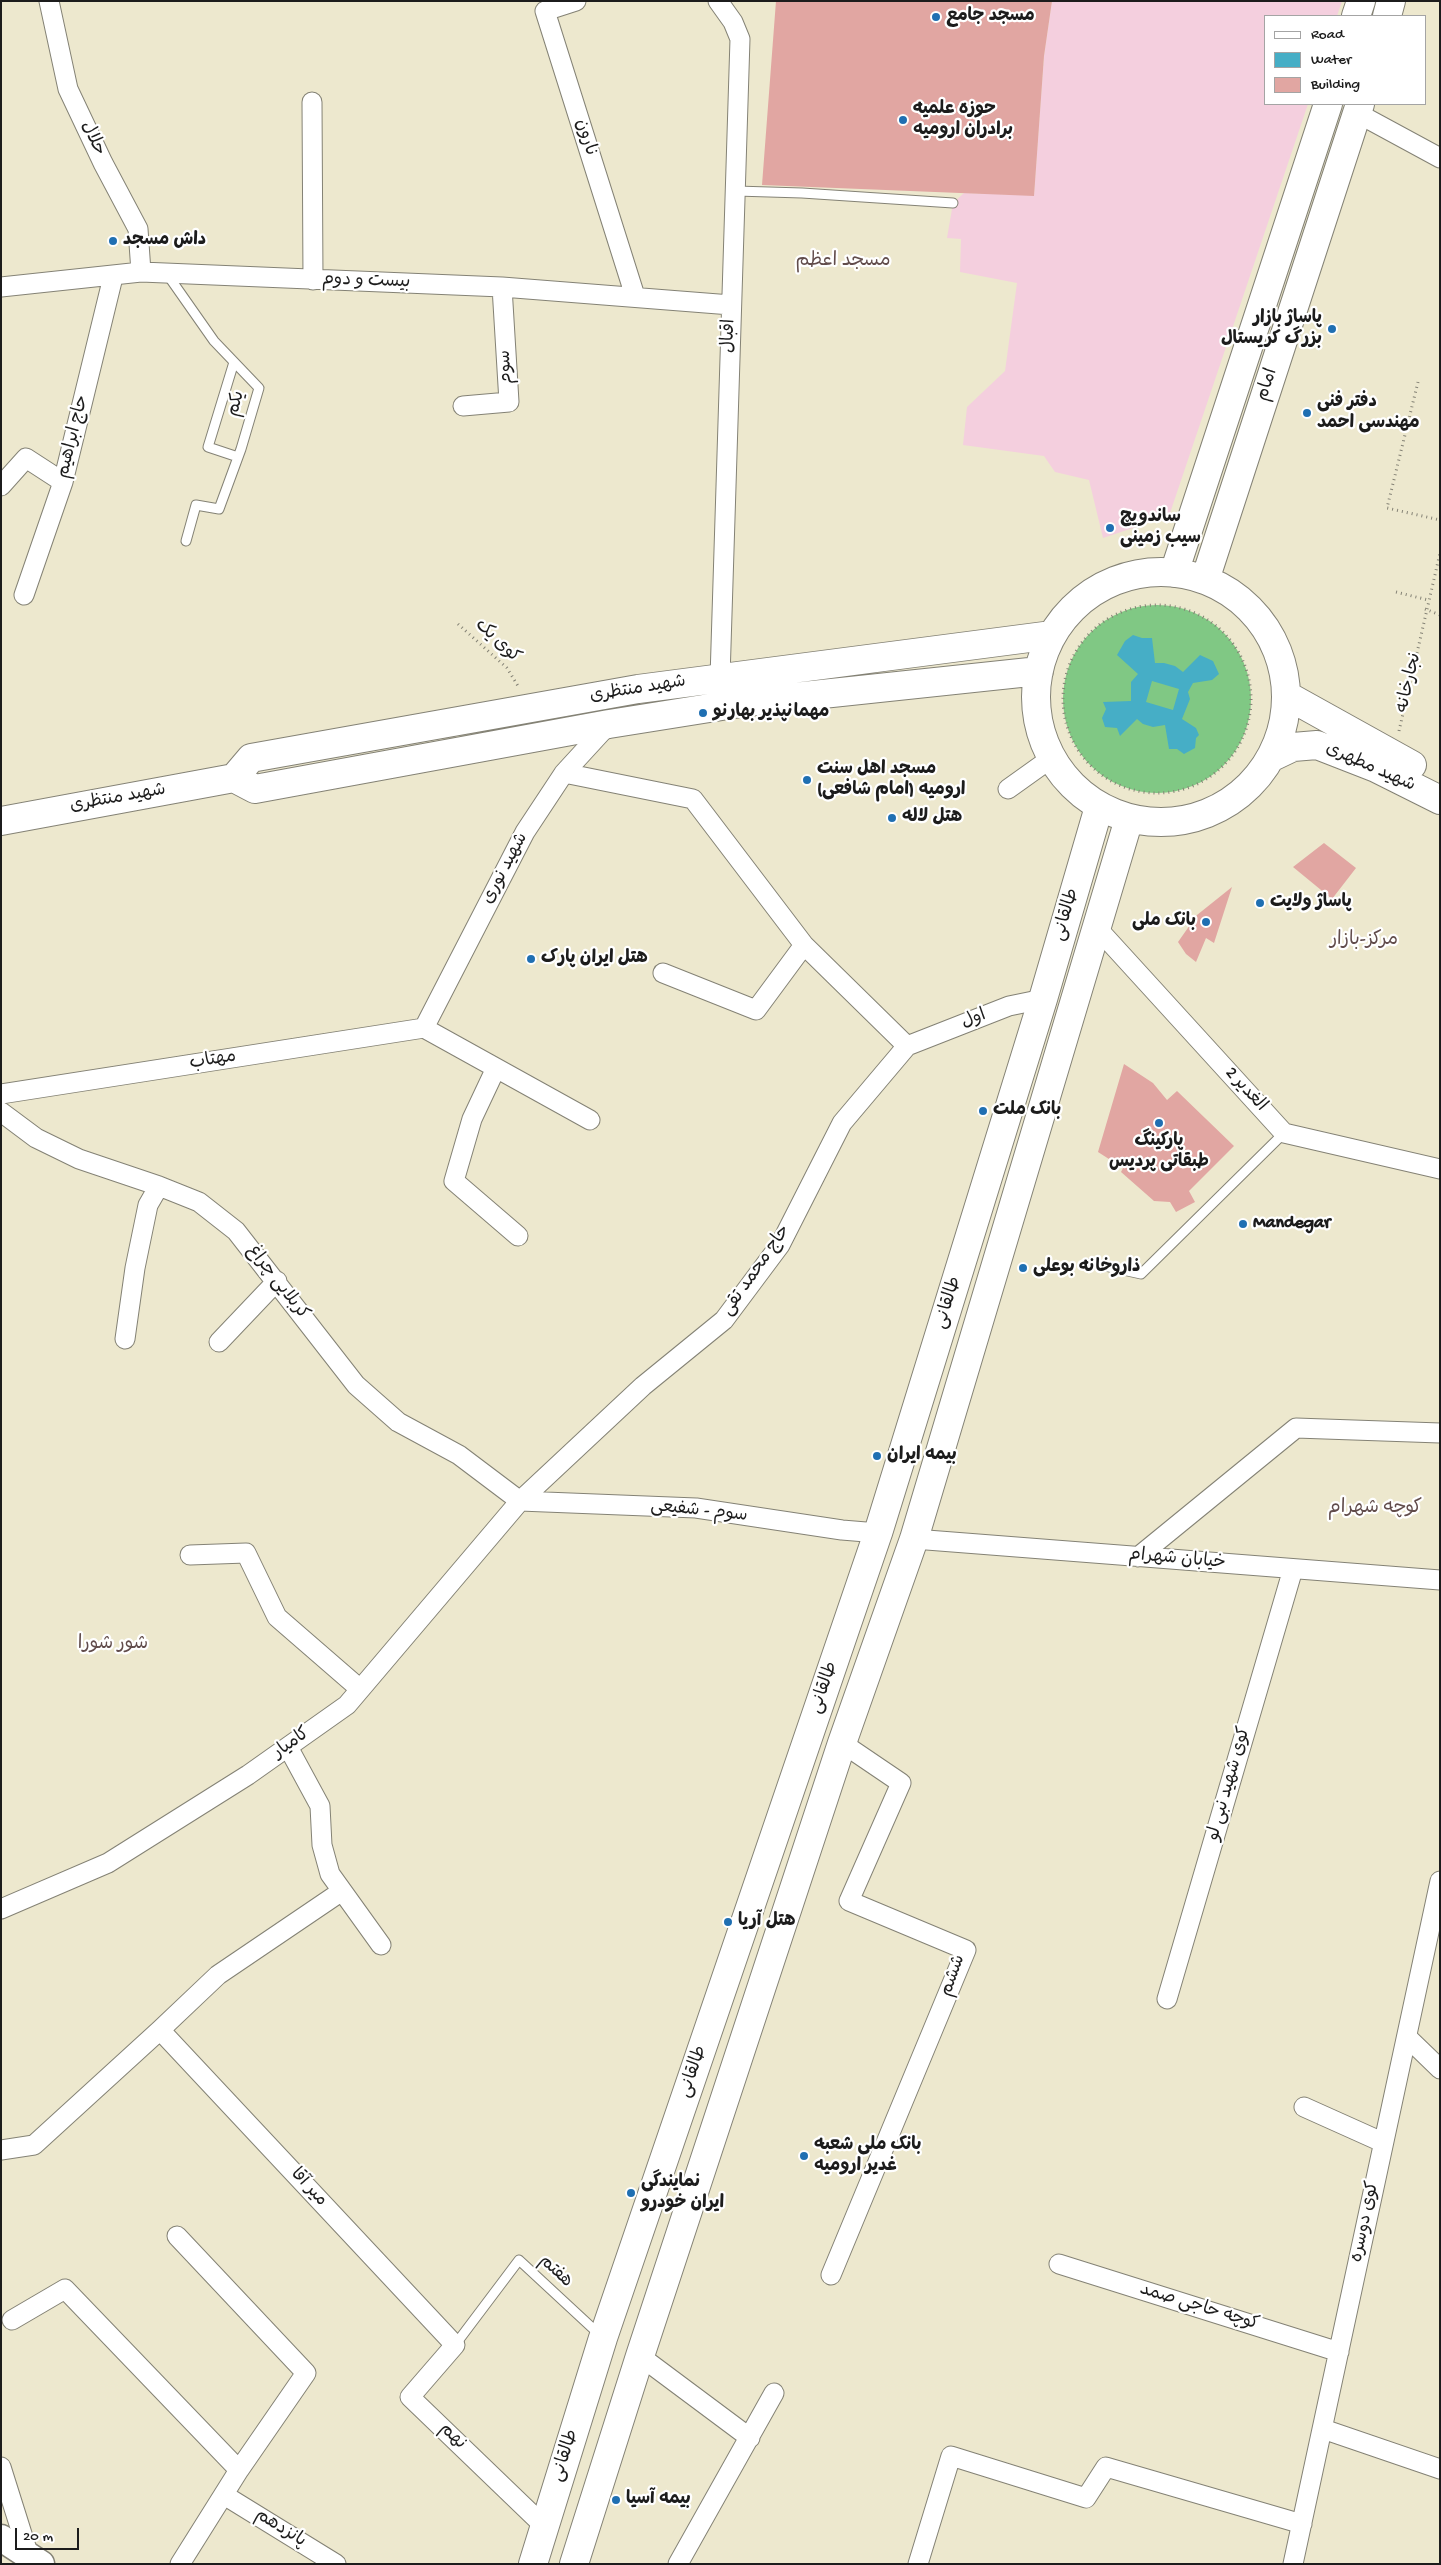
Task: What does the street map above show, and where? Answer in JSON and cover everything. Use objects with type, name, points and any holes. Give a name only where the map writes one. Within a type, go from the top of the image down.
[{"type":"main road","points":[[1356,15],[1361,1]]},
{"type":"main road","points":[[1387,15],[1391,1]]},
{"type":"main road","name":"امام","points":[[1174,573],[1328,105]]},
{"type":"main road","name":"امام","points":[[1204,580],[1358,108]]},
{"type":"main road","points":[[1150,573],[1174,573],[1204,580],[1231,594],[1254,613],[1271,638],[1282,666],[1286,695],[1282,728],[1270,758],[1250,785],[1225,805],[1194,818],[1162,823],[1129,819],[1099,807],[1080,794],[1064,778],[1050,759],[1040,734],[1035,709],[1038,671],[1042,658],[1052,635],[1067,614],[1085,598],[1105,585],[1127,577],[1150,573]]},
{"type":"main road","name":"شهید منتظری","points":[[234,778],[251,758],[638,689],[1052,635]]},
{"type":"main road","name":"شهید منتظری","points":[[1,821],[234,778],[255,789],[609,724],[747,702],[1038,671]]},
{"type":"main road","points":[[638,689],[634,697],[634,706],[638,713],[646,718]]},
{"type":"main road","name":"شهید مطهری","points":[[1286,695],[1393,756],[1440,778]]},
{"type":"main road","name":"شهید مطهری","points":[[1270,758],[1293,748],[1318,745],[1376,768],[1440,800]]},
{"type":"main road","name":"طالقانی","points":[[533,2564],[603,2338],[878,1533],[1043,999],[1099,807]]},
{"type":"main road","name":"طالقانی","points":[[574,2564],[640,2356],[842,1743],[914,1540],[1098,929],[1129,819]]},
{"type":"main road","points":[[878,1533],[914,1540]]},
{"type":"street","name":"حلال","points":[[49,1],[68,89],[103,163],[138,229],[141,272]]},
{"type":"street","name":"نارون","points":[[576,1],[546,11],[635,296]]},
{"type":"street","name":"اقبال","points":[[718,1],[734,22],[740,39],[720,678]]},
{"type":"street","points":[[312,102],[313,280]]},
{"type":"street","points":[[1358,108],[1440,158]]},
{"type":"street","name":"بیست و دوم","points":[[1,287],[141,272],[502,287],[732,305]]},
{"type":"street","name":"حاج ابراهیم","points":[[24,595],[62,482],[113,276]]},
{"type":"street","name":"سوم","points":[[463,406],[509,402],[502,287]]},
{"type":"street","points":[[1,486],[26,458],[62,482]]},
{"type":"street","name":"شهید نوری","points":[[424,1028],[525,832],[564,773],[609,724]]},
{"type":"street","points":[[1008,790],[1050,759]]},
{"type":"street","points":[[564,773],[693,799],[804,945],[907,1046]]},
{"type":"street","name":"2 الغدیر","points":[[1098,929],[1284,1133]]},
{"type":"street","points":[[663,973],[756,1010],[804,945]]},
{"type":"street","name":"اول","points":[[907,1046],[1009,1006],[1043,999]]},
{"type":"street","points":[[424,1028],[590,1120]]},
{"type":"street","name":"مهتاب","points":[[1,1094],[424,1028]]},
{"type":"street","name":"حاج محمد تقی","points":[[520,1501],[643,1386],[724,1320],[780,1245],[842,1123],[907,1046]]},
{"type":"street","points":[[496,1068],[472,1119],[454,1181],[518,1236]]},
{"type":"street","name":"کربلایی چراغ","points":[[1,1112],[36,1138],[79,1159],[159,1186],[199,1202],[236,1231],[277,1281],[356,1385],[398,1422],[459,1455],[520,1501]]},
{"type":"street","points":[[1284,1133],[1440,1169]]},
{"type":"street","points":[[125,1339],[135,1268],[148,1205],[159,1186]]},
{"type":"street","points":[[219,1342],[277,1281]]},
{"type":"street","points":[[1138,1557],[1296,1428],[1440,1433]]},
{"type":"street","name":"سوم - شفیعی","points":[[520,1501],[696,1508],[842,1530],[878,1533]]},
{"type":"street","name":"کامیار","points":[[1,1910],[108,1863],[288,1747],[347,1705],[520,1501]]},
{"type":"street","name":"خیابان شهرام","points":[[914,1540],[1440,1580]]},
{"type":"street","points":[[190,1555],[246,1553],[277,1617],[360,1690]]},
{"type":"street","name":"کوی شهید نبی لو","points":[[1167,1999],[1293,1569]]},
{"type":"street","name":"ششم","points":[[831,2275],[966,1950],[849,1901],[901,1783],[842,1743]]},
{"type":"street","points":[[288,1747],[320,1806],[324,1852],[330,1874],[381,1945]]},
{"type":"street","name":"کوی دوسره","points":[[1293,2564],[1382,2142],[1436,1916],[1440,1881]]},
{"type":"street","points":[[1,2150],[34,2144],[160,2030],[218,1974],[342,1891]]},
{"type":"street","name":"میر آقا","points":[[160,2030],[455,2345]]},
{"type":"street","points":[[1408,2038],[1440,2070]]},
{"type":"street","points":[[1304,2107],[1382,2142]]},
{"type":"street","points":[[177,2236],[306,2373],[239,2470],[180,2564]]},
{"type":"street","name":"کوچه حاجی صمد","points":[[1059,2264],[1339,2352]]},
{"type":"street","points":[[12,2320],[65,2289],[239,2470]]},
{"type":"street","name":"نهم","points":[[455,2345],[410,2397],[544,2526]]},
{"type":"street","points":[[640,2356],[750,2438]]},
{"type":"street","points":[[678,2564],[774,2393]]},
{"type":"street","points":[[1323,2429],[1440,2469]]},
{"type":"street","points":[[918,2564],[951,2456],[1086,2498],[1106,2467],[1302,2524]]},
{"type":"street","points":[[1,2467],[35,2560]]},
{"type":"street","name":"پانزدهم","points":[[224,2495],[336,2564]]},
{"type":"street","points":[[1,2538],[35,2560]]},
{"type":"lane","points":[[736,191],[802,193],[953,203]]},
{"type":"lane","name":"یکم","points":[[167,274],[198,320],[259,388],[238,458],[219,509],[196,505],[186,541]]},
{"type":"lane","points":[[234,362],[208,447],[238,458]]},
{"type":"lane","points":[[1091,1263],[1141,1274],[1284,1133]]},
{"type":"lane","name":"هفتم","points":[[455,2345],[519,2260],[603,2338]]},
{"type":"path","points":[[1418,382],[1387,508],[1440,520]]},
{"type":"path","name":"نجارخانه","points":[[1393,756],[1425,609],[1440,553]]},
{"type":"path","points":[[1396,592],[1428,600]]},
{"type":"path","points":[[1146,604],[1168,604],[1189,609],[1209,619],[1229,637],[1244,661],[1251,686],[1252,707],[1246,730],[1231,759],[1218,772],[1203,782],[1176,792],[1148,793],[1122,787],[1099,774],[1080,755],[1068,732],[1062,707],[1064,681],[1073,655],[1090,632],[1115,614],[1146,604]]},
{"type":"path","points":[[1425,609],[1440,615]]},
{"type":"path","name":"کوی یک","points":[[458,624],[515,678],[527,709]]},
{"type":"shaded area","points":[[1052,1],[1342,1],[1337,15],[1264,15],[1264,105],[1308,105],[1169,516],[1103,538],[1089,480],[1055,472],[1044,456],[963,445],[967,407],[1005,371],[1017,283],[960,272],[961,239],[947,238],[953,203],[964,193],[1034,195],[1044,56]]},
{"type":"green space","points":[[1166,605],[1193,612],[1224,632],[1244,663],[1250,681],[1250,717],[1244,735],[1224,766],[1193,786],[1175,792],[1148,793],[1139,792],[1113,782],[1097,772],[1084,759],[1070,735],[1064,717],[1063,690],[1064,681],[1074,655],[1084,639],[1097,626],[1121,612],[1139,606]]},
{"type":"water","points":[[1133,635],[1142,638],[1152,638],[1155,663],[1175,666],[1183,672],[1200,655],[1213,661],[1219,674],[1212,680],[1193,683],[1188,692],[1190,699],[1182,719],[1196,728],[1199,735],[1196,738],[1195,748],[1184,754],[1177,749],[1169,749],[1165,725],[1153,727],[1143,724],[1137,719],[1120,736],[1117,728],[1105,727],[1102,718],[1106,709],[1103,702],[1131,701],[1131,682],[1138,674],[1117,655],[1125,641]],"holes":[[[1152,681],[1179,689],[1173,710],[1146,702]]]},
{"type":"building","name":"حوزه علمیه برادران ارومیه","points":[[776,1],[1052,1],[1044,56],[1034,196],[762,185]]},
{"type":"building","points":[[1324,843],[1356,868],[1332,899],[1293,867]]},
{"type":"building","name":"بانک ملی","points":[[1232,887],[1214,943],[1206,938],[1196,962],[1186,954],[1178,942],[1197,915]]},
{"type":"building","name":"پارکینگ طبقاتی پردیس","points":[[1124,1064],[1153,1083],[1167,1100],[1177,1091],[1234,1146],[1189,1191],[1195,1202],[1176,1212],[1170,1202],[1154,1201],[1121,1172],[1123,1168],[1098,1152]]},
{"type":"place","name":"مسجد جامع","points":[[936,17]]},
{"type":"place","name":"حوزه علمیه برادران ارومیه","points":[[903,120]]},
{"type":"place","name":"داش مسجد","points":[[113,241]]},
{"type":"place","name":"پاساژ بازار بزرگ کریستال","points":[[1332,329]]},
{"type":"place","name":"دفتر فنی مهندسی احمد","points":[[1307,413]]},
{"type":"place","name":"ساندویچ سیب زمینی","points":[[1110,528]]},
{"type":"place","name":"مهمانپذیر بهارنو","points":[[703,713]]},
{"type":"place","name":"مسجد اهل سنت ارومیه (امام شافعی)","points":[[807,780]]},
{"type":"place","name":"هتل لاله","points":[[892,818]]},
{"type":"place","name":"پاساژ ولایت","points":[[1260,903]]},
{"type":"place","name":"بانک ملی","points":[[1206,922]]},
{"type":"place","name":"هتل ایران پارک","points":[[531,959]]},
{"type":"place","name":"بانک ملت","points":[[983,1111]]},
{"type":"place","name":"پارکینگ طبقاتی پردیس","points":[[1159,1123]]},
{"type":"place","name":"Mandegar","points":[[1243,1224]]},
{"type":"place","name":"ذاروخانه بوعلی","points":[[1023,1268]]},
{"type":"place","name":"بیمه ایران","points":[[877,1456]]},
{"type":"place","name":"هتل آریا","points":[[728,1922]]},
{"type":"place","name":"بانک ملی شعبه غدیر ارومیه","points":[[804,2156]]},
{"type":"place","name":"نمایندگی ایران خودرو","points":[[631,2193]]},
{"type":"place","name":"بیمه آسیا","points":[[616,2500]]},
{"type":"district","name":"مسجد اعظم","points":[[843,262]]},
{"type":"district","name":"مرکز-بازار","points":[[1364,941]]},
{"type":"district","name":"کوچه شهرام","points":[[1375,1509]]},
{"type":"district","name":"شور شورا","points":[[113,1645]]}]
